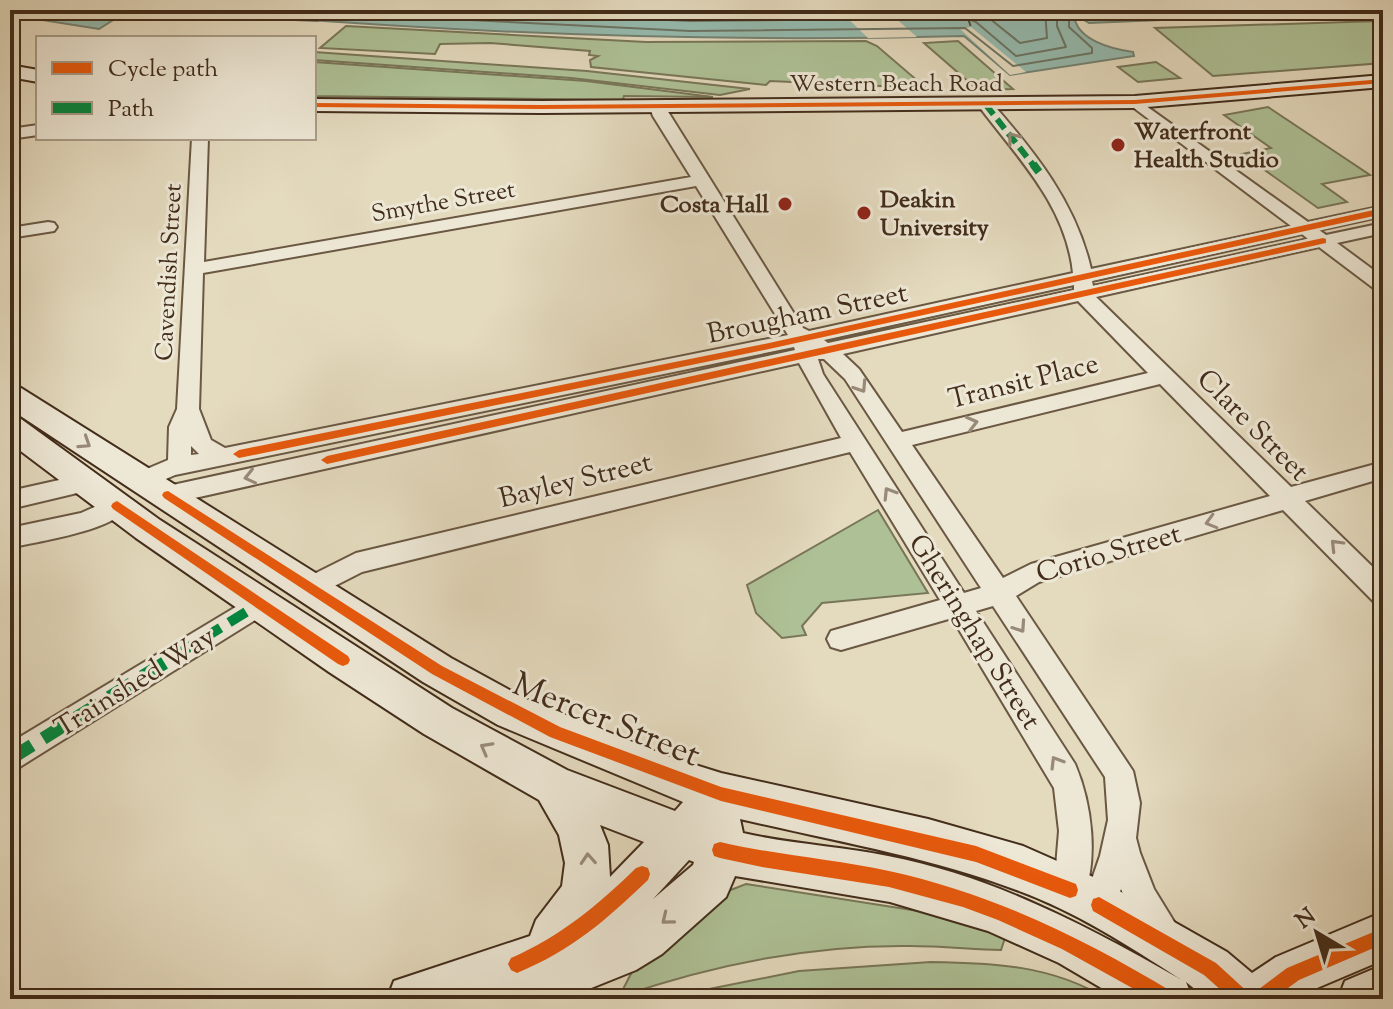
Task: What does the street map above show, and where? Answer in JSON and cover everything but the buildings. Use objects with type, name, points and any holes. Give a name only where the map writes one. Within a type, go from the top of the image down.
[{"type":"street","points":[[10,74],[36,78]]},
{"type":"street","name":"Western Beach Road","points":[[316,103],[557,107],[1135,102],[1383,81]]},
{"type":"street","points":[[1135,102],[1383,286]]},
{"type":"street","name":"Gheringhap Street","points":[[657,105],[700,180],[811,348],[852,374],[1118,771],[1123,803],[1121,837],[1127,866],[1140,895],[1176,948]]},
{"type":"street","points":[[986,105],[1058,197],[1084,285]]},
{"type":"street","points":[[10,134],[36,130]]},
{"type":"street","name":"Cavendish Street","points":[[164,480],[188,409],[200,140]]},
{"type":"street","name":"Smythe Street","points":[[194,269],[700,180]]},
{"type":"street","name":"Brougham Street","points":[[164,480],[811,348],[1383,211]]},
{"type":"street","points":[[10,233],[48,227]]},
{"type":"street","name":"Brougham Street","points":[[1084,285],[1383,228]]},
{"type":"street","name":"Clare Street","points":[[1084,285],[1163,376],[1383,594]]},
{"type":"street","name":"Brougham Street","points":[[10,538],[86,521],[164,480],[222,457],[811,348]]},
{"type":"street","name":"Gheringhap Street","points":[[811,348],[813,374],[960,605],[1068,784],[1076,817],[1085,897],[1076,946]]},
{"type":"street","name":"Transit Place","points":[[897,441],[1163,376]]},
{"type":"street","name":"Mercer Street","points":[[10,395],[164,480],[311,587],[437,670],[512,712],[597,749],[721,794],[952,847],[1023,869],[1085,897]]},
{"type":"street","name":"Cavendish Street","points":[[188,409],[202,445],[222,457]]},
{"type":"street","points":[[10,427],[117,506],[343,660],[438,721],[554,786],[700,843],[762,860],[867,875],[924,888],[1014,918],[1076,946],[1168,999]]},
{"type":"street","name":"Bayley Street","points":[[311,587],[356,563],[857,442]]},
{"type":"street","points":[[10,500],[41,482],[50,470],[51,457]]},
{"type":"street","name":"Corio Street","points":[[841,639],[998,594],[1031,574],[1383,470]]},
{"type":"street","points":[[10,500],[86,483]]},
{"type":"street","points":[[259,604],[280,593],[311,587]]},
{"type":"street","name":"Trainshed Way","points":[[10,759],[259,604]]},
{"type":"street","points":[[343,660],[376,629]]},
{"type":"street","points":[[509,981],[560,929],[578,904],[587,884],[590,861],[585,837],[554,786]]},
{"type":"street","points":[[412,999],[509,981],[632,947],[706,887],[713,875],[700,843],[721,794]]},
{"type":"street","name":"Gheringhap Street","points":[[1085,897],[1121,837]]},
{"type":"street","name":"Gheringhap Street","points":[[1085,897],[1210,969],[1244,999]]},
{"type":"street","points":[[1258,999],[1293,974],[1383,936]]},
{"type":"street","points":[[1363,999],[1383,990]]},
{"type":"green space","points":[[1383,23],[1383,63],[1213,76],[1155,28]]},
{"type":"green space","points":[[346,26],[646,42],[866,41],[877,46],[926,88],[770,81],[766,85],[591,67],[590,60],[598,56],[589,55],[590,51],[490,43],[440,44],[435,54],[320,48]]},
{"type":"green space","points":[[958,41],[1013,89],[978,90],[924,43]]},
{"type":"green space","points":[[316,52],[587,71],[750,89],[720,95],[571,78],[316,60]]},
{"type":"green space","points":[[316,62],[586,81],[713,97],[624,96],[623,100],[316,96]]},
{"type":"green space","points":[[1156,62],[1180,78],[1138,82],[1118,67]]},
{"type":"green space","points":[[1268,107],[1370,175],[1322,184],[1347,202],[1318,208],[1242,154],[1271,148],[1224,115]]},
{"type":"green space","points":[[878,510],[928,593],[822,603],[802,626],[806,635],[782,638],[756,613],[747,585]]},
{"type":"green space","points":[[746,884],[950,916],[1006,935],[1001,950],[920,946],[798,953],[690,975],[619,997],[638,960],[723,893]]},
{"type":"green space","points":[[931,962],[1022,968],[1065,979],[1107,999],[659,999],[799,971]]},
{"type":"water","points":[[10,10],[129,10],[99,29],[10,15]]},
{"type":"water","points":[[185,10],[1383,11],[1089,23],[1074,14],[1076,23],[1088,37],[1105,46],[1133,52],[1134,56],[1010,75],[964,36],[769,38],[574,34],[379,25]]},
{"type":"pier","points":[[839,10],[886,10],[917,37],[868,38]]},
{"type":"pier","points":[[971,27],[1026,72],[1010,75],[960,29]]},
{"type":"ferry route","points":[[965,10],[971,27]]},
{"type":"marked path","points":[[986,105],[1039,172]]},
{"type":"marked path","points":[[10,759],[259,604]]},
{"type":"cycle path","points":[[316,105],[542,107],[1135,102],[1383,81]]},
{"type":"cycle path","points":[[239,454],[769,346],[1383,211]]},
{"type":"cycle path","points":[[327,460],[1323,241]]},
{"type":"cycle path","points":[[168,495],[437,670],[555,732],[721,794],[976,854],[1070,890]]},
{"type":"cycle path","points":[[117,506],[343,660]]},
{"type":"cycle path","points":[[720,850],[889,879],[963,899],[1068,943],[1168,999]]},
{"type":"cycle path","points":[[517,964],[570,937],[642,874]]},
{"type":"cycle path","points":[[1099,905],[1210,969],[1244,999]]},
{"type":"cycle path","points":[[1258,999],[1293,974],[1383,936]]},
{"type":"place","name":"Waterfront Health Studio","points":[[1118,145]]},
{"type":"place","name":"Costa Hall","points":[[785,204]]},
{"type":"place","name":"Deakin University","points":[[864,213]]}]
